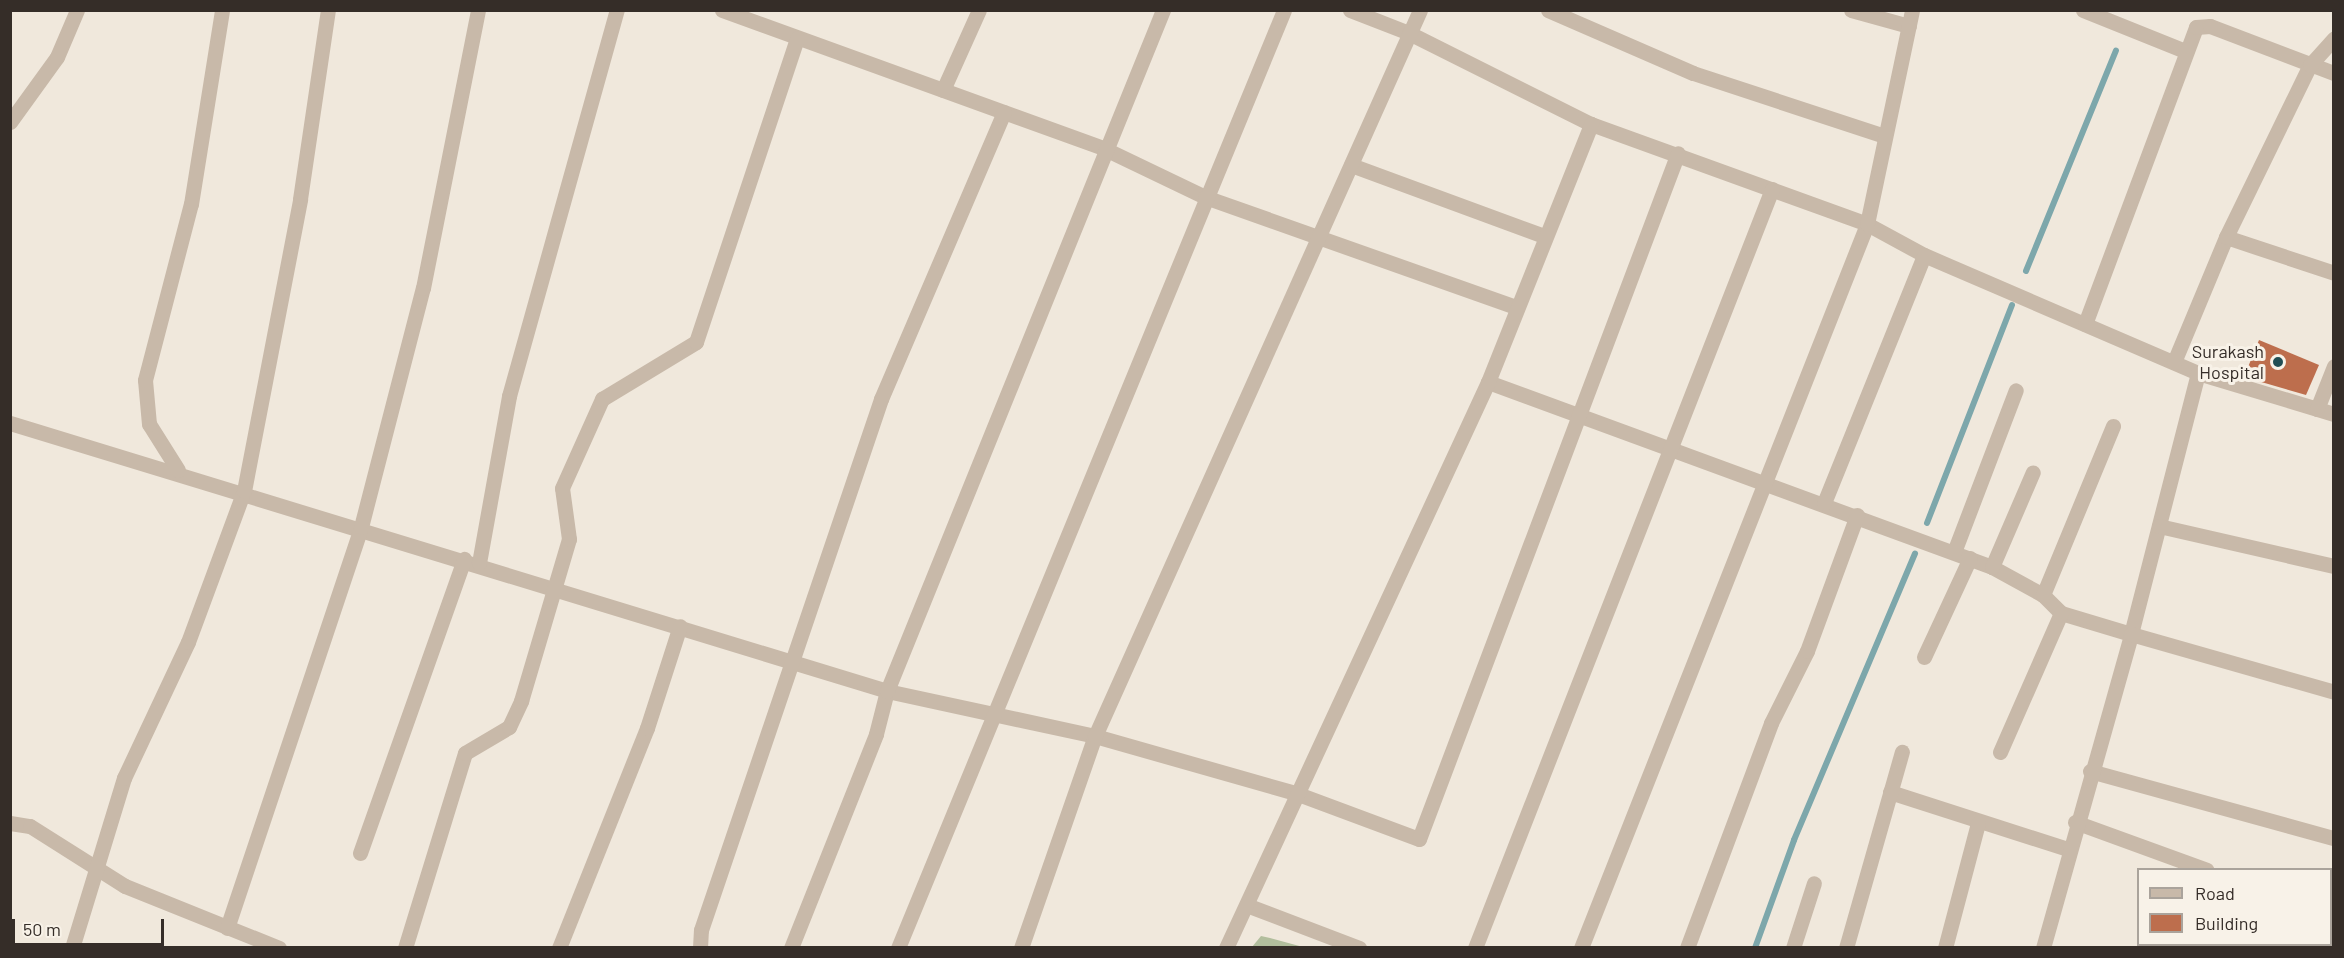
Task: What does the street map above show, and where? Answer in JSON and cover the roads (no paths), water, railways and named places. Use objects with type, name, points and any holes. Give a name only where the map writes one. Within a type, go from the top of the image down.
[{"type":"street","points":[[10,122],[17,104],[57,57],[77,10]]},
{"type":"street","points":[[178,470],[149,424],[145,380],[191,204],[222,10]]},
{"type":"street","points":[[72,948],[124,778],[188,642],[244,491],[300,199],[328,10]]},
{"type":"street","points":[[227,928],[361,527],[423,288],[478,10]]},
{"type":"street","points":[[479,563],[510,396],[617,10]]},
{"type":"street","points":[[722,10],[1105,149],[1205,197],[1516,307]]},
{"type":"street","points":[[943,90],[979,10]]},
{"type":"street","points":[[791,948],[876,734],[887,691],[1162,10]]},
{"type":"street","points":[[898,948],[1205,197],[1284,10]]},
{"type":"street","points":[[1350,10],[1409,33],[1591,124],[1678,153],[1867,224],[1924,255],[2198,373],[2334,414]]},
{"type":"street","points":[[1021,948],[1095,736],[1420,10]]},
{"type":"street","points":[[1548,10],[1693,73],[1885,136]]},
{"type":"street","points":[[1581,948],[1867,224],[1910,18],[1851,10]]},
{"type":"street","points":[[2083,10],[2185,51]]},
{"type":"street","points":[[2085,324],[2185,51],[2196,27],[2210,26],[2334,73]]},
{"type":"street","points":[[405,948],[465,753],[509,727],[558,588],[569,539],[562,488],[566,478],[602,399],[696,342],[797,38]]},
{"type":"street","points":[[2174,362],[2226,237],[2310,65],[2334,38]]},
{"type":"street","points":[[700,948],[701,930],[795,662],[881,399],[1004,112]]},
{"type":"street","points":[[1226,948],[1249,906],[1298,794],[1488,382],[1544,236],[1591,124]]},
{"type":"street","points":[[10,423],[178,470],[887,691],[1095,736],[1298,794],[1419,839],[1582,415],[1678,153]]},
{"type":"street","points":[[1351,165],[1544,236]]},
{"type":"street","points":[[1475,948],[1673,448],[1772,189]]},
{"type":"street","points":[[2226,237],[2334,273]]},
{"type":"street","points":[[1824,503],[1924,255]]},
{"type":"street","points":[[2317,409],[2334,366]]},
{"type":"street","points":[[2043,948],[2074,822],[2131,634],[2198,373]]},
{"type":"street","points":[[1488,382],[1765,480],[1970,558],[1992,567],[2043,595],[2061,613],[2334,692]]},
{"type":"street","points":[[1954,552],[2016,390]]},
{"type":"street","points":[[2043,595],[2113,426]]},
{"type":"street","points":[[1992,567],[2033,472]]},
{"type":"street","points":[[1687,948],[1771,723],[1807,651],[1857,515]]},
{"type":"street","points":[[2159,526],[2334,566]]},
{"type":"street","points":[[1924,657],[1970,558]]},
{"type":"street","points":[[360,853],[464,559]]},
{"type":"street","points":[[2000,752],[2061,613]]},
{"type":"street","points":[[559,948],[647,728],[680,626]]},
{"type":"street","points":[[1846,948],[1902,752]]},
{"type":"street","points":[[2090,771],[2334,838]]},
{"type":"street","points":[[1890,792],[1978,823],[2068,849]]},
{"type":"street","points":[[2074,822],[2173,864],[2196,868]]},
{"type":"street","points":[[10,823],[30,826],[125,886],[279,948]]},
{"type":"street","points":[[1945,948],[1978,823]]},
{"type":"street","points":[[1793,948],[1814,883]]},
{"type":"street","points":[[1249,906],[1359,948]]},
{"type":"waterway","points":[[2026,271],[2116,51]]},
{"type":"waterway","points":[[1927,523],[2012,305]]},
{"type":"waterway","points":[[1755,948],[1794,840],[1915,553]]},
{"type":"place","name":"Surakash Hospital","points":[[2278,362]]}]
